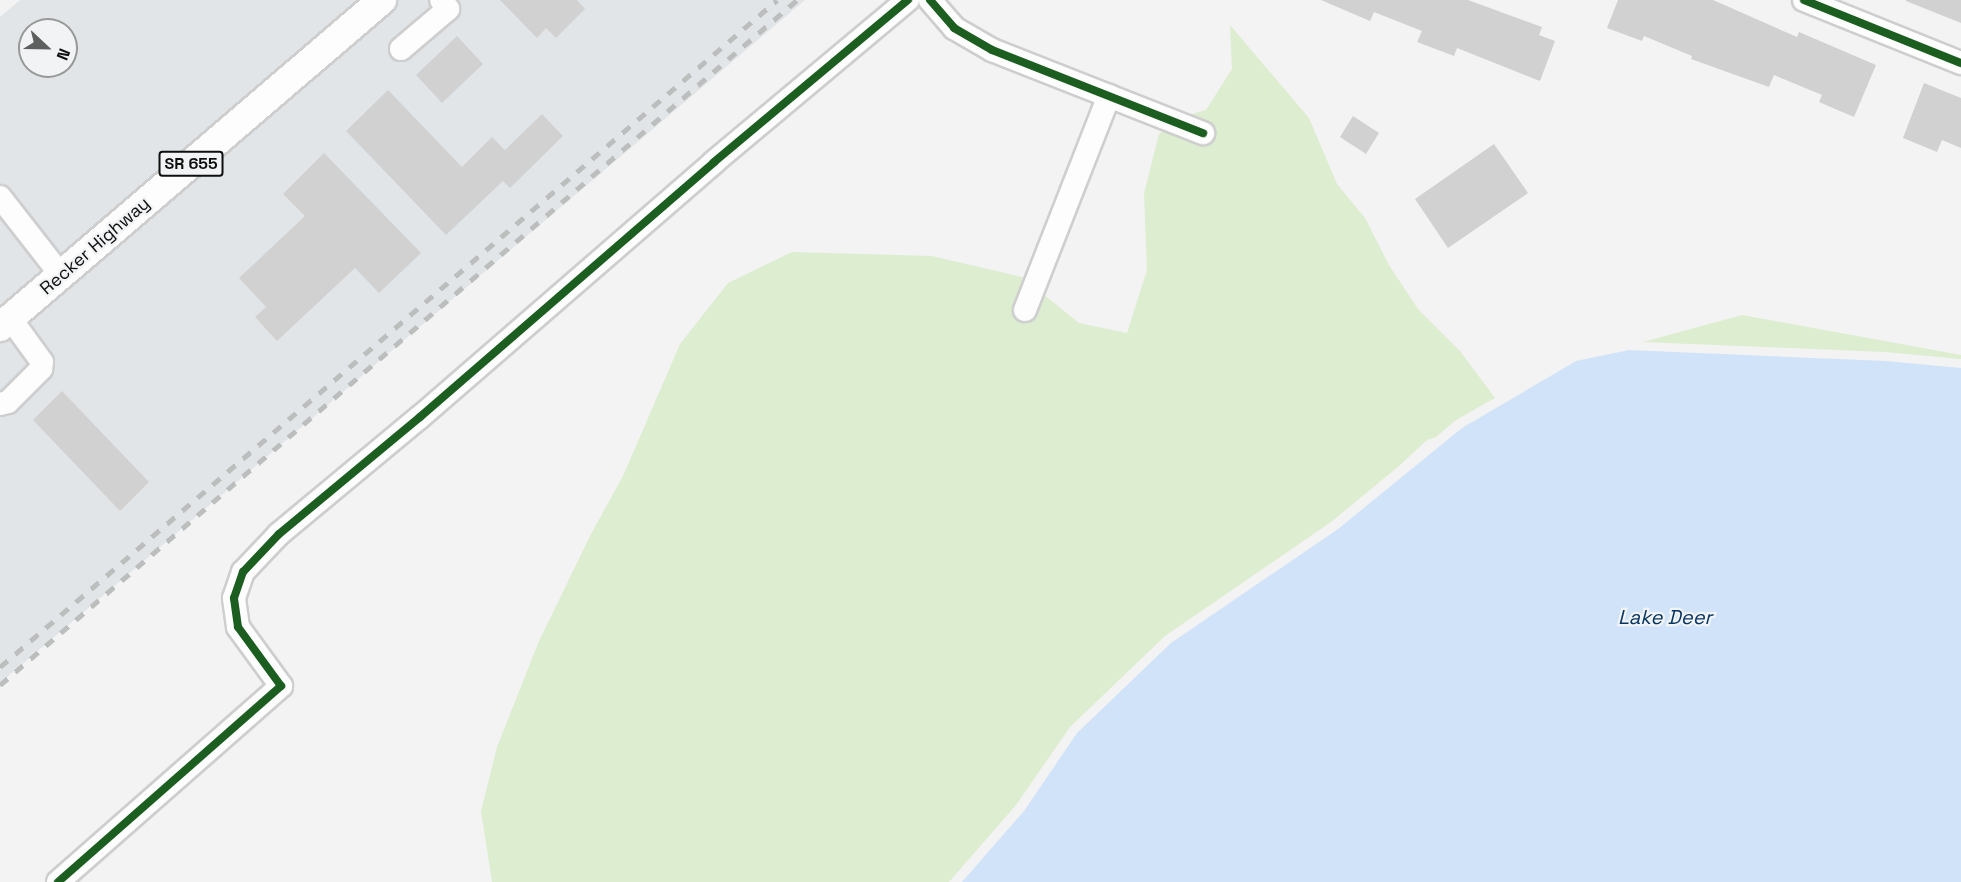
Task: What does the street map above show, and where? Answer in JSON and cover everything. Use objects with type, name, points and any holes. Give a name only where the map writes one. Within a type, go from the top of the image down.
[{"type":"main road","name":"Recker Highway","points":[[5,323],[382,0]]},
{"type":"street","points":[[401,49],[448,9],[441,0]]},
{"type":"street","points":[[58,882],[281,686],[238,627],[234,598],[243,572],[279,534],[420,417],[714,162],[908,0]]},
{"type":"street","points":[[930,0],[954,28],[992,50],[1203,133]]},
{"type":"street","points":[[1804,0],[1961,63]]},
{"type":"street","points":[[1024,310],[1109,96]]},
{"type":"street","points":[[0,197],[61,275]]},
{"type":"street","points":[[0,404],[8,402],[41,369],[38,357],[5,323]]},
{"type":"shaded area","points":[[20,0],[365,0],[0,313],[0,17]]},
{"type":"shaded area","points":[[399,0],[805,0],[0,683],[0,342]]},
{"type":"green space","points":[[1230,25],[1309,118],[1337,184],[1365,218],[1389,265],[1418,309],[1460,351],[1495,398],[1456,420],[1436,437],[1427,440],[1331,522],[1165,636],[1070,727],[1016,805],[949,882],[492,882],[481,811],[497,747],[539,641],[591,534],[623,476],[680,344],[728,283],[792,252],[932,256],[1022,277],[1079,323],[1127,333],[1147,270],[1144,194],[1159,134],[1182,117],[1206,110],[1232,69]]},
{"type":"green space","points":[[1742,315],[1961,355],[1961,359],[1885,352],[1643,342]]},
{"type":"water","name":"Lake Deer","points":[[1629,350],[1886,361],[1961,368],[1961,882],[962,882],[1024,811],[1077,733],[1171,643],[1338,529],[1462,428],[1576,361]]},
{"type":"building","points":[[500,0],[577,0],[585,9],[556,38],[546,28],[537,38]]},
{"type":"building","points":[[1321,0],[1468,0],[1542,27],[1539,35],[1555,41],[1540,81],[1457,48],[1454,56],[1417,42],[1422,31],[1374,12],[1370,21]]},
{"type":"building","points":[[1618,0],[1713,0],[1797,37],[1799,32],[1876,65],[1854,117],[1819,102],[1822,95],[1774,75],[1769,87],[1691,59],[1692,56],[1644,36],[1642,41],[1607,28]]},
{"type":"building","points":[[1961,0],[1961,23],[1906,1]]},
{"type":"building","points":[[457,36],[483,64],[442,103],[416,75]]},
{"type":"building","points":[[1924,83],[1961,98],[1961,148],[1942,140],[1937,152],[1903,138]]},
{"type":"building","points":[[388,90],[462,167],[492,137],[505,150],[542,114],[563,136],[510,188],[503,181],[446,235],[346,131]]},
{"type":"building","points":[[1353,116],[1379,133],[1366,154],[1340,137]]},
{"type":"building","points":[[1494,144],[1528,193],[1448,248],[1415,199]]},
{"type":"building","points":[[324,153],[421,253],[379,293],[355,268],[277,341],[255,317],[266,307],[239,278],[305,216],[283,194]]},
{"type":"building","points":[[62,391],[149,482],[120,511],[33,420]]},
{"type":"railway","points":[[0,667],[777,0]]},
{"type":"railway","points":[[0,685],[797,0]]},
{"type":"cycle path","points":[[58,882],[281,686],[238,627],[234,598],[243,572],[279,534],[420,417],[714,162],[908,0]]},
{"type":"cycle path","points":[[930,0],[954,28],[992,50],[1203,133]]},
{"type":"cycle path","points":[[1804,0],[1961,63]]}]
